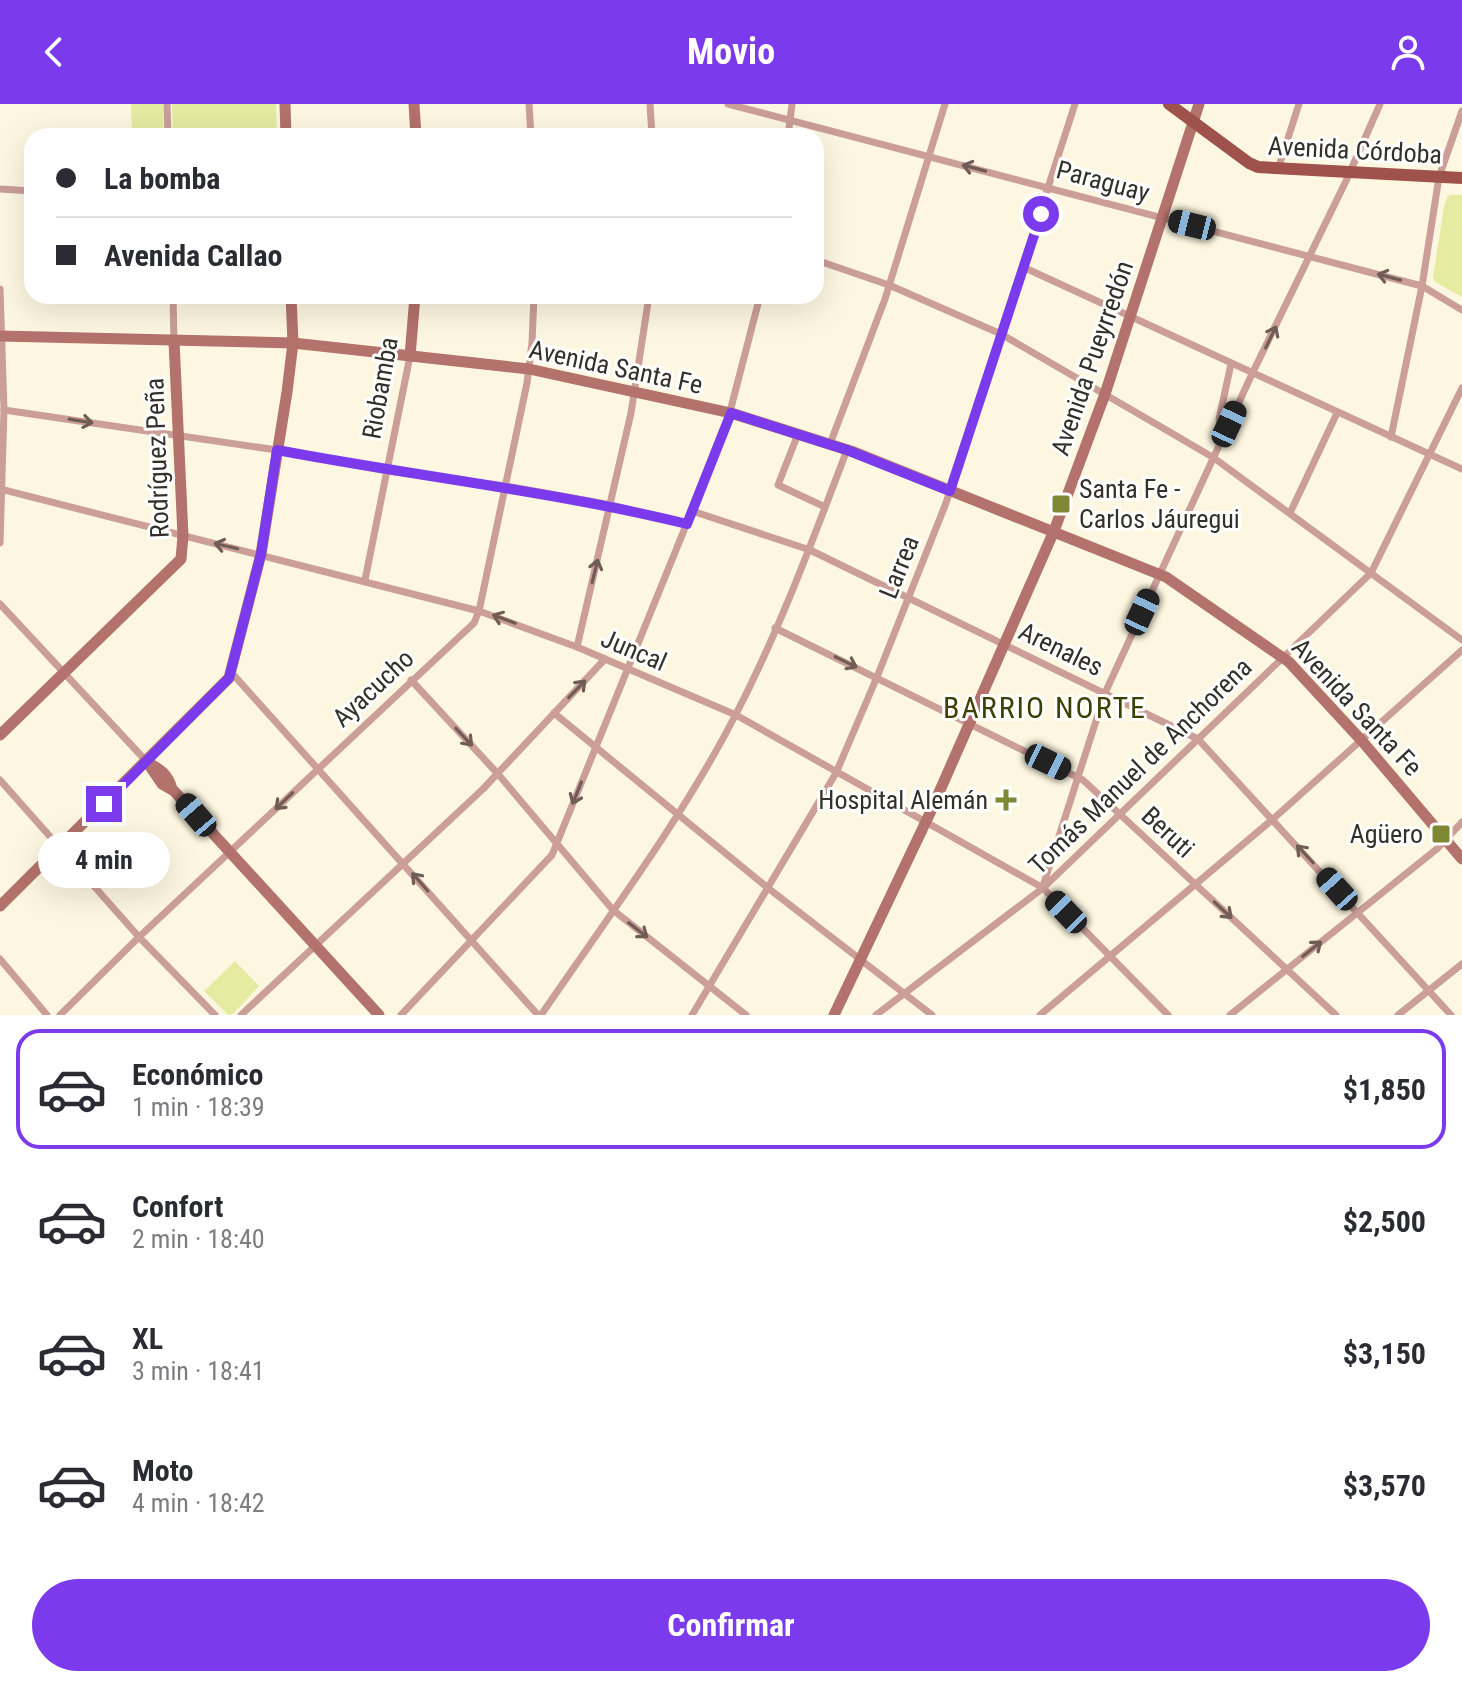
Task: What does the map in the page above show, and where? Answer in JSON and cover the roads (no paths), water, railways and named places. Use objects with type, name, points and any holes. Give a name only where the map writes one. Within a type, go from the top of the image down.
[{"type":"main road","points":[[285,104],[286,128]]},
{"type":"main road","points":[[414,104],[416,128]]},
{"type":"main road","name":"Avenida Córdoba","points":[[1169,104],[1249,163],[1278,169],[1462,178]]},
{"type":"main road","name":"Avenida Pueyrredón","points":[[834,1015],[970,724],[1054,531],[1105,394],[1199,104]]},
{"type":"main road","points":[[0,906],[224,685],[231,672],[261,554],[293,343],[291,304]]},
{"type":"main road","name":"Riobamba","points":[[410,356],[414,304]]},
{"type":"main road","name":"Avenida Santa Fe","points":[[0,336],[293,343],[529,369],[731,413],[847,450],[1160,574],[1284,657],[1362,741],[1462,859]]},
{"type":"main road","name":"Rodríguez Peña","points":[[0,735],[181,559],[183,536],[174,341]]},
{"type":"main road","points":[[147,762],[162,784],[172,789],[379,1015]]},
{"type":"street","points":[[167,104],[168,128]]},
{"type":"street","points":[[529,104],[530,128]]},
{"type":"street","points":[[650,104],[652,128]]},
{"type":"street","name":"Paraguay","points":[[728,104],[822,128]]},
{"type":"street","points":[[790,128],[792,104]]},
{"type":"street","points":[[830,444],[889,285],[945,104]]},
{"type":"street","name":"Larrea","points":[[692,1015],[836,773],[877,677],[950,491],[1075,104]]},
{"type":"street","points":[[1278,169],[1299,104]]},
{"type":"street","points":[[1043,888],[1105,693],[1380,104]]},
{"type":"street","points":[[1391,437],[1422,286],[1439,177],[1462,111]]},
{"type":"street","name":"Paraguay","points":[[824,128],[1422,286],[1461,309]]},
{"type":"street","points":[[0,189],[24,190]]},
{"type":"street","points":[[824,263],[889,285],[1001,334],[1214,458],[1462,640]]},
{"type":"street","points":[[1023,267],[1462,469]]},
{"type":"street","points":[[0,289],[4,410],[0,543]]},
{"type":"street","name":"Rodríguez Peña","points":[[173,304],[174,341]]},
{"type":"street","name":"Ayacucho","points":[[60,1015],[474,623],[529,369],[533,304]]},
{"type":"street","points":[[577,647],[634,394],[648,304]]},
{"type":"street","points":[[401,1015],[552,855],[731,413],[758,304]]},
{"type":"street","name":"Riobamba","points":[[365,580],[410,356]]},
{"type":"street","points":[[1229,424],[1221,424],[1219,419],[1231,364]]},
{"type":"street","name":"Tomás Manuel de Anchorena","points":[[876,1015],[1043,888],[1371,573],[1462,388]]},
{"type":"street","points":[[4,410],[277,450],[387,471],[506,486],[611,505],[687,524]]},
{"type":"street","points":[[1290,513],[1337,413]]},
{"type":"street","points":[[798,434],[778,485],[825,507]]},
{"type":"street","points":[[231,672],[471,942],[540,1015],[677,814],[736,715],[810,550],[847,450]]},
{"type":"street","name":"Juncal","points":[[2,489],[479,611],[577,647],[736,715],[1043,888],[1168,1015]]},
{"type":"street","name":"Arenales","points":[[692,511],[810,550],[1198,739],[1451,1015]]},
{"type":"street","points":[[0,604],[147,762]]},
{"type":"street","name":"Beruti","points":[[775,628],[1077,777],[1336,1015]]},
{"type":"street","points":[[1040,1015],[1273,819],[1462,650]]},
{"type":"street","points":[[241,1015],[498,774],[605,659]]},
{"type":"street","points":[[411,680],[498,774],[613,910],[745,1015]]},
{"type":"street","points":[[554,713],[768,888],[932,1015]]},
{"type":"street","points":[[0,780],[139,937],[215,1015]]},
{"type":"street","points":[[1230,1015],[1447,839],[1462,822]]},
{"type":"street","points":[[1052,856],[1056,866],[1064,867]]},
{"type":"street","points":[[0,959],[47,1015]]},
{"type":"street","points":[[1398,1015],[1462,964]]},
{"type":"place","name":"Santa Fe - Carlos Jáuregui","points":[[1061,504]]},
{"type":"place","name":"Hospital Alemán","points":[[1006,800]]},
{"type":"place","name":"Agüero","points":[[1441,834]]},
{"type":"district","name":"BARRIO NORTE","points":[[1045,708]]}]
